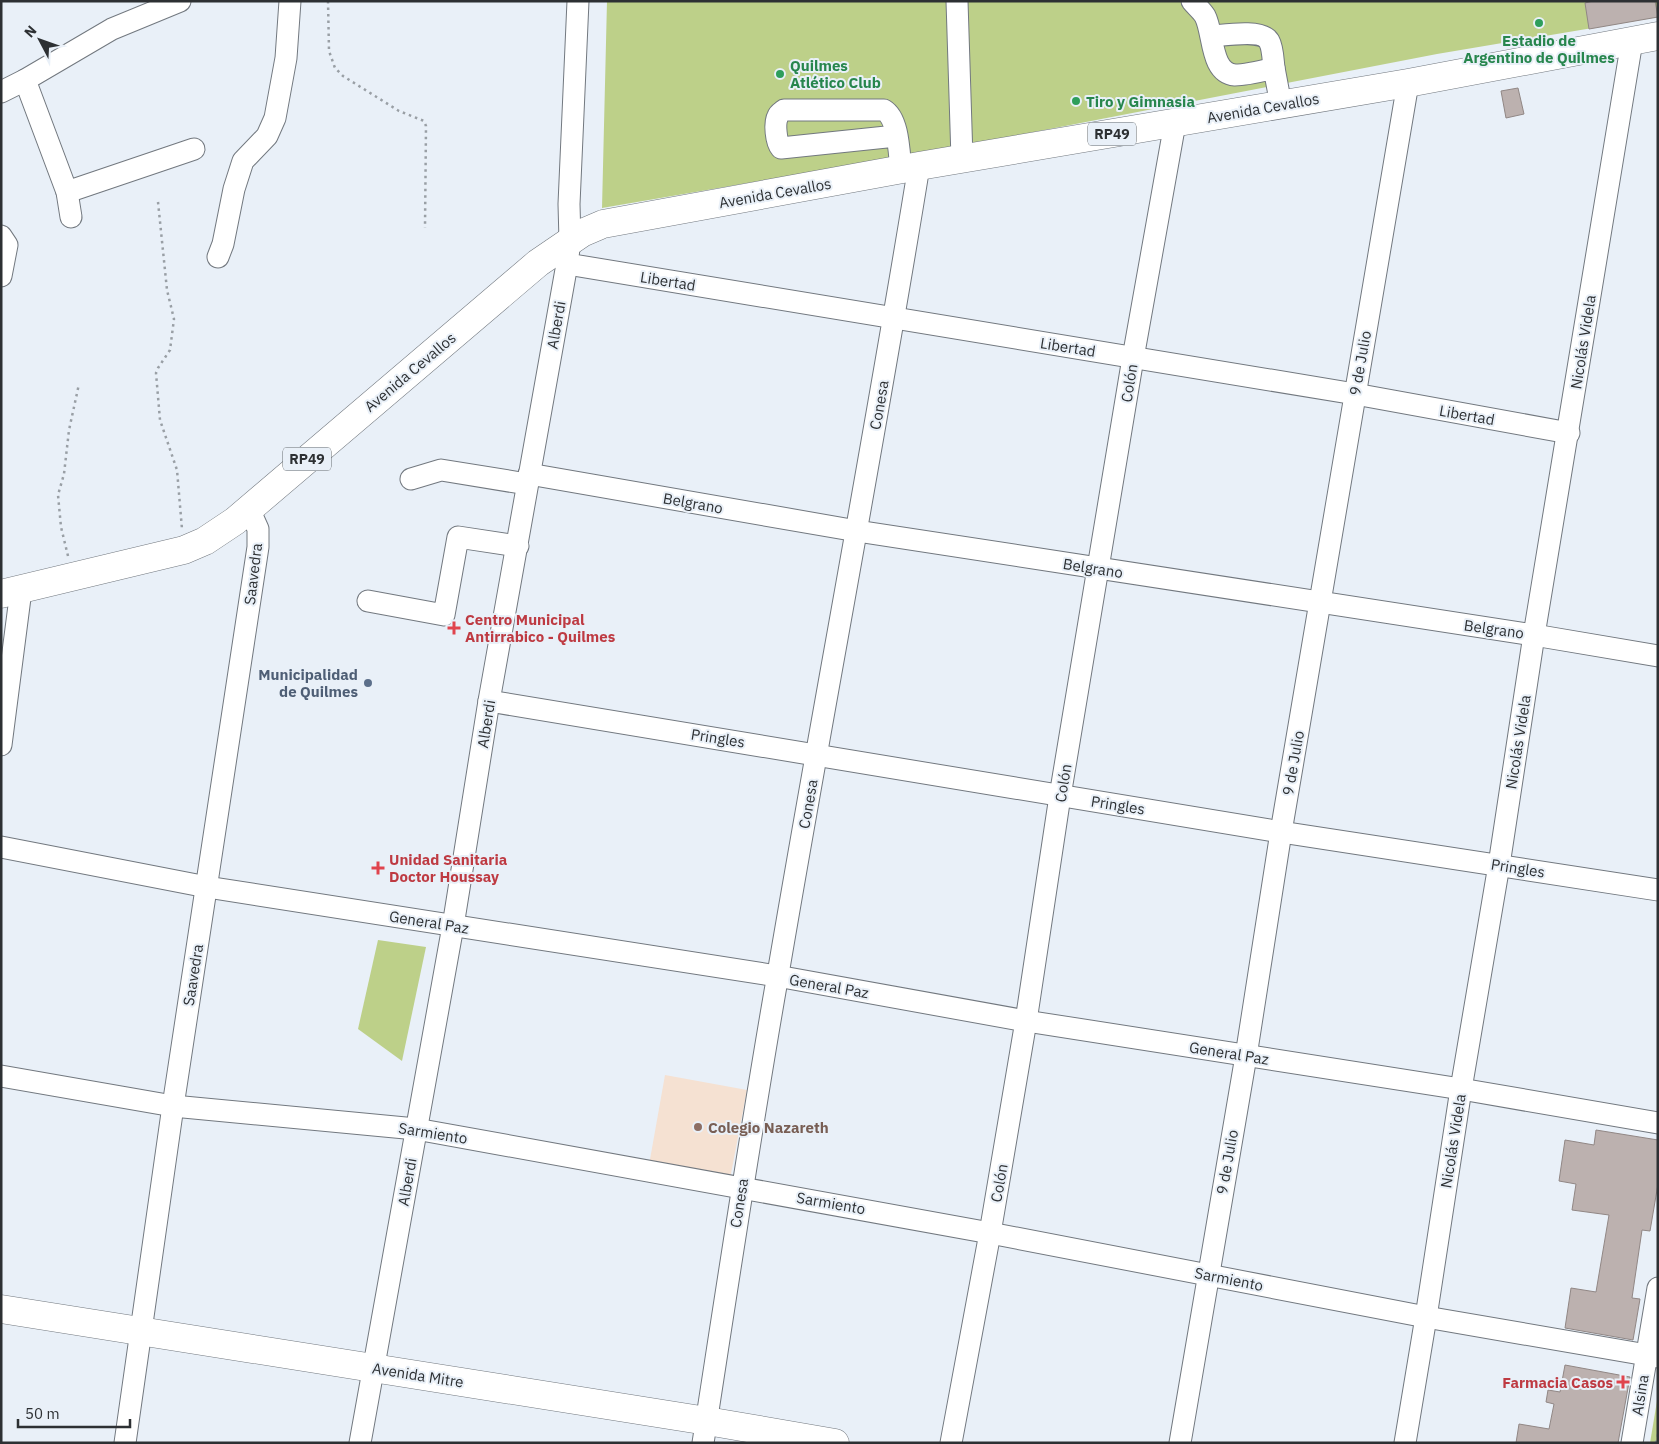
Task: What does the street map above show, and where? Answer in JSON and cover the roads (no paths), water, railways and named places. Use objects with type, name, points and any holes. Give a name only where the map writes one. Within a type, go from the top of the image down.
[{"type":"main road","name":"Avenida Cevallos","points":[[11,592],[184,550],[205,541],[221,531],[538,263],[568,252],[591,228],[603,224],[910,168],[1408,83],[1645,38]]},
{"type":"main road","name":"Avenida Mitre","points":[[1,1309],[373,1368],[705,1432],[835,1443]]},
{"type":"street","points":[[1,92],[112,29],[180,1]]},
{"type":"street","points":[[218,257],[223,244],[234,189],[243,161],[267,136],[275,118],[286,58],[290,1]]},
{"type":"street","name":"Alberdi","points":[[360,1443],[453,926],[489,701],[518,546],[568,252],[578,1]]},
{"type":"street","points":[[957,1],[962,159]]},
{"type":"street","points":[[1192,1],[1205,16],[1212,36],[1216,60],[1224,71],[1234,75],[1274,68]]},
{"type":"street","points":[[1212,36],[1258,34],[1266,36],[1271,43],[1281,105]]},
{"type":"street","name":"Nicolás Videla","points":[[1405,1443],[1568,433],[1645,38]]},
{"type":"street","points":[[25,80],[67,192],[71,217]]},
{"type":"street","name":"9 de Julio","points":[[1180,1443],[1246,1056],[1281,832],[1354,394],[1408,83]]},
{"type":"street","name":"Conesa","points":[[705,1432],[742,1187],[777,976],[894,319],[910,168],[896,136],[891,116],[884,110],[784,110],[777,120],[776,142],[781,148],[896,136]]},
{"type":"street","name":"Colón","points":[[951,1443],[990,1233],[1026,1021],[1060,796],[1133,358],[1175,123]]},
{"type":"street","points":[[67,192],[194,149]]},
{"type":"street","points":[[1,236],[6,245],[1,276]]},
{"type":"street","name":"Libertad","points":[[568,252],[894,319],[1354,394],[1568,433]]},
{"type":"street","name":"Belgrano","points":[[411,480],[441,470],[528,479],[1534,635],[1658,656]]},
{"type":"street","name":"Saavedra","points":[[125,1443],[173,1106],[258,547],[258,529],[249,508]]},
{"type":"street","points":[[368,601],[444,615],[458,537],[518,546]]},
{"type":"street","points":[[1,745],[11,592]]},
{"type":"street","name":"Pringles","points":[[489,701],[1281,832],[1658,890]]},
{"type":"street","name":"General Paz","points":[[1,847],[207,887],[777,976],[1026,1021],[1461,1089],[1658,1123]]},
{"type":"street","name":"Sarmiento","points":[[1,1076],[173,1106],[416,1129],[990,1233],[1426,1317],[1652,1356]]},
{"type":"street","name":"Alsina","points":[[1632,1443],[1652,1356],[1658,1288]]},
{"type":"place","name":"Estadio de Argentino de Quilmes","points":[[1539,23]]},
{"type":"place","name":"Quilmes Atlético Club","points":[[780,74]]},
{"type":"place","name":"Tiro y Gimnasia","points":[[1076,101]]},
{"type":"place","name":"Centro Municipal Antirrabico - Quilmes","points":[[454,628]]},
{"type":"place","name":"Municipalidad de Quilmes","points":[[368,683]]},
{"type":"place","name":"Unidad Sanitaria Doctor Houssay","points":[[378,868]]},
{"type":"place","name":"Colegio Nazareth","points":[[698,1127]]},
{"type":"place","name":"Farmacia Casos","points":[[1623,1382]]}]
